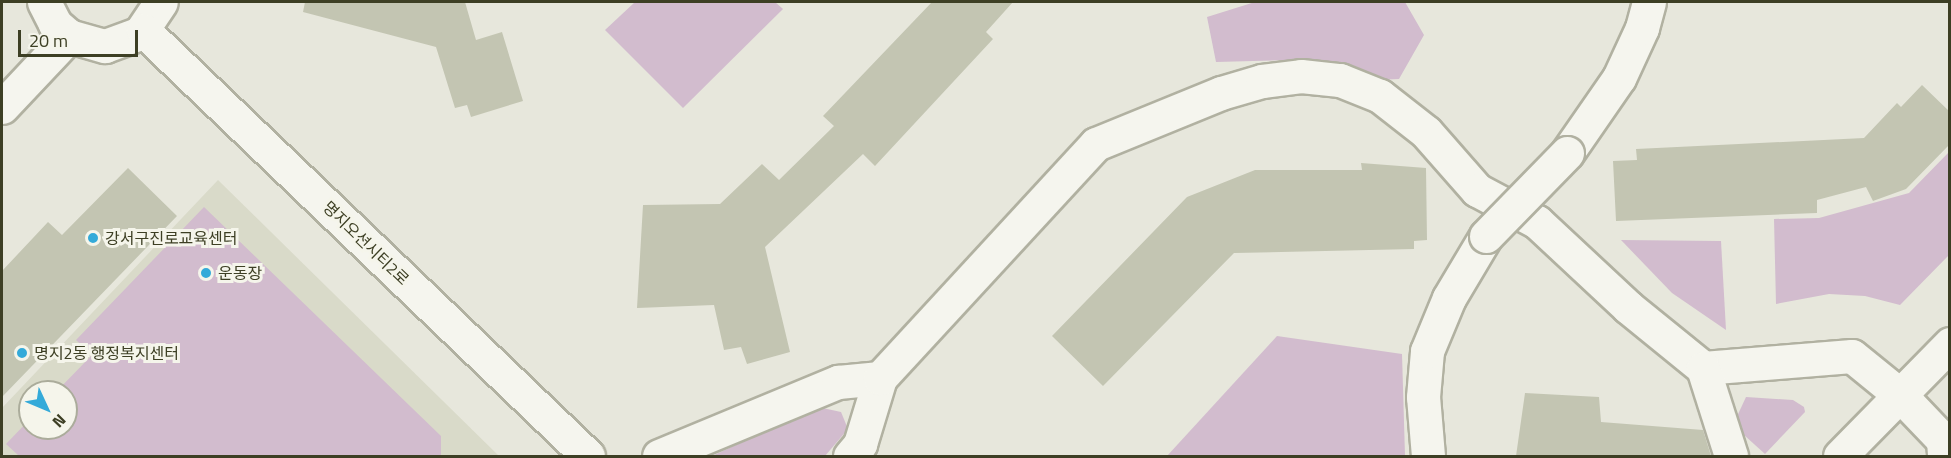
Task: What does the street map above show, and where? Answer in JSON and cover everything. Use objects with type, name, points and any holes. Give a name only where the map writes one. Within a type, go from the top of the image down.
[{"type":"street","points":[[44,2],[55,24],[69,36],[105,46],[124,42],[143,30],[161,2]]},
{"type":"street","points":[[1428,456],[1423,397],[1427,351],[1449,298],[1486,236],[1567,153],[1619,78],[1642,28],[1649,2]]},
{"type":"street","name":"명지오션시티2로","points":[[143,30],[588,456]]},
{"type":"street","points":[[2,107],[69,36]]},
{"type":"street","points":[[850,456],[860,444],[880,378],[1096,144],[1221,93],[1262,81],[1301,76],[1340,80],[1380,96],[1426,132],[1477,190],[1537,222],[1628,307],[1703,368],[1731,456]]},
{"type":"street","points":[[1840,456],[1950,344]]},
{"type":"street","points":[[1703,368],[1852,356],[1900,395],[1943,440],[1944,456]]},
{"type":"street","points":[[659,456],[838,382],[880,378]]},
{"type":"shaded area","points":[[635,2],[775,2],[783,9],[683,108],[605,30]]},
{"type":"shaded area","points":[[1255,2],[1405,2],[1424,35],[1399,79],[1375,80],[1333,64],[1291,60],[1216,62],[1207,17]]},
{"type":"shaded area","points":[[1949,152],[1949,255],[1900,305],[1865,296],[1829,294],[1776,304],[1774,219],[1819,218],[1909,193]]},
{"type":"shaded area","name":"운동장","points":[[218,180],[499,456],[2,456],[2,408],[18,391],[18,440],[78,440],[78,380],[29,380]]},
{"type":"shaded area","name":"운동장","points":[[204,207],[441,436],[441,456],[19,456],[6,444],[18,432],[18,440],[78,440],[78,380],[68,380],[92,355],[76,340]]},
{"type":"shaded area","points":[[1621,240],[1721,241],[1726,330],[1672,293]]},
{"type":"shaded area","points":[[1277,336],[1402,354],[1405,456],[1167,456]]},
{"type":"shaded area","points":[[1746,397],[1793,400],[1804,407],[1805,412],[1765,454],[1733,425]]},
{"type":"shaded area","points":[[818,407],[841,412],[848,429],[825,456],[712,456]]},
{"type":"building","points":[[305,2],[465,2],[476,40],[502,32],[523,101],[471,117],[467,105],[455,108],[436,47],[303,12]]},
{"type":"building","points":[[932,2],[1013,2],[986,32],[993,39],[875,166],[863,154],[765,247],[790,352],[747,364],[741,347],[724,350],[714,305],[637,308],[643,205],[720,204],[762,164],[779,180],[834,126],[823,116]]},
{"type":"building","points":[[1922,85],[1950,112],[1950,144],[1906,189],[1873,201],[1866,187],[1817,200],[1817,213],[1616,221],[1613,161],[1637,160],[1636,149],[1864,138],[1897,103],[1901,107]]},
{"type":"building","points":[[1361,163],[1426,168],[1427,240],[1414,241],[1414,249],[1234,253],[1103,386],[1052,336],[1187,197],[1255,170],[1362,170]]},
{"type":"building","points":[[128,168],[177,216],[2,397],[2,271],[48,222],[62,235]]},
{"type":"building","points":[[1525,393],[1599,397],[1601,422],[1703,430],[1711,456],[1516,456]]},
{"type":"place","name":"강서구진로교육센터","points":[[93,238]]},
{"type":"place","name":"운동장","points":[[206,273]]},
{"type":"place","name":"명지2동 행정복지센터","points":[[22,353]]}]
